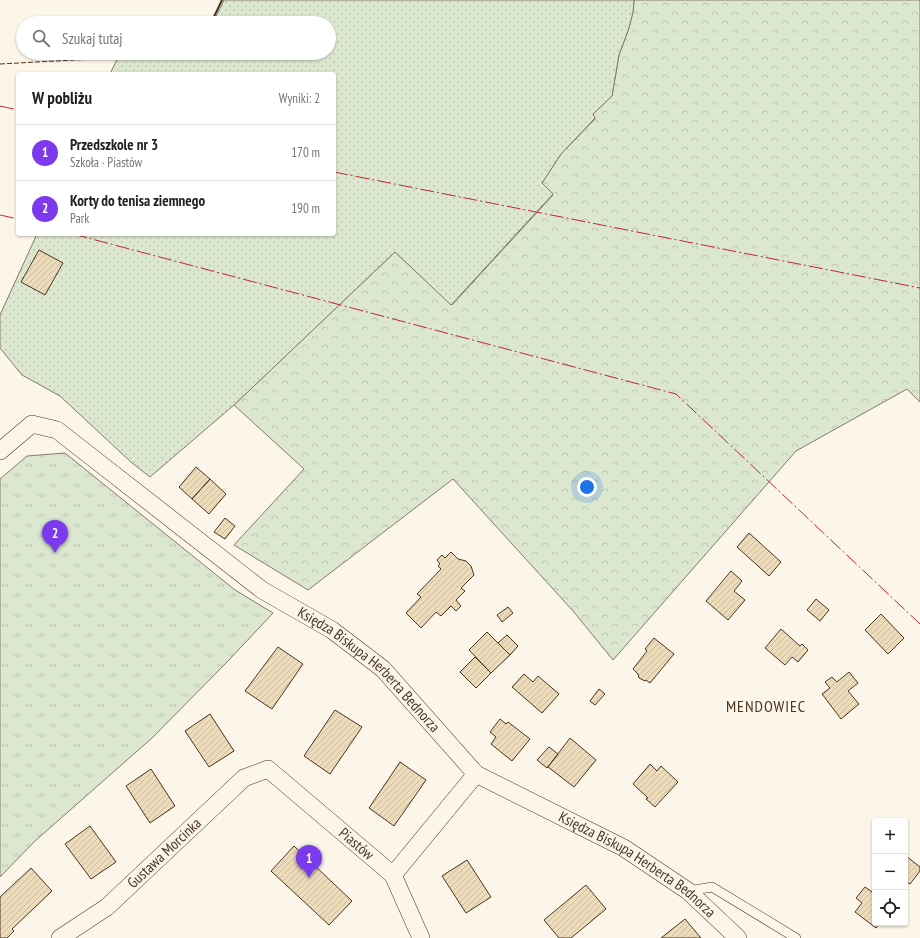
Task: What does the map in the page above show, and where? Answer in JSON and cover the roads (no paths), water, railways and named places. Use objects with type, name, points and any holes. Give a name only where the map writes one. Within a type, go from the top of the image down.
[{"type":"street","name":"Księdza Biskupa Herberta Bednorza","points":[[0,451],[32,424],[57,430],[262,590],[332,630],[383,669],[476,774],[624,848],[688,891],[738,938]]},
{"type":"street","name":"Piastów","points":[[268,769],[393,875],[421,938]]},
{"type":"street","name":"Gustawa Morcinka","points":[[60,938],[107,907],[244,778],[268,769]]},
{"type":"street","points":[[393,875],[476,774]]},
{"type":"lane","points":[[688,891],[712,887],[796,938]]},
{"type":"place","name":"Korty do tenisa ziemnego","points":[[55,553]]},
{"type":"place","name":"Przedszkole nr 3","points":[[309,878]]},
{"type":"district","name":"MENDOWIEC","points":[[766,706]]}]
